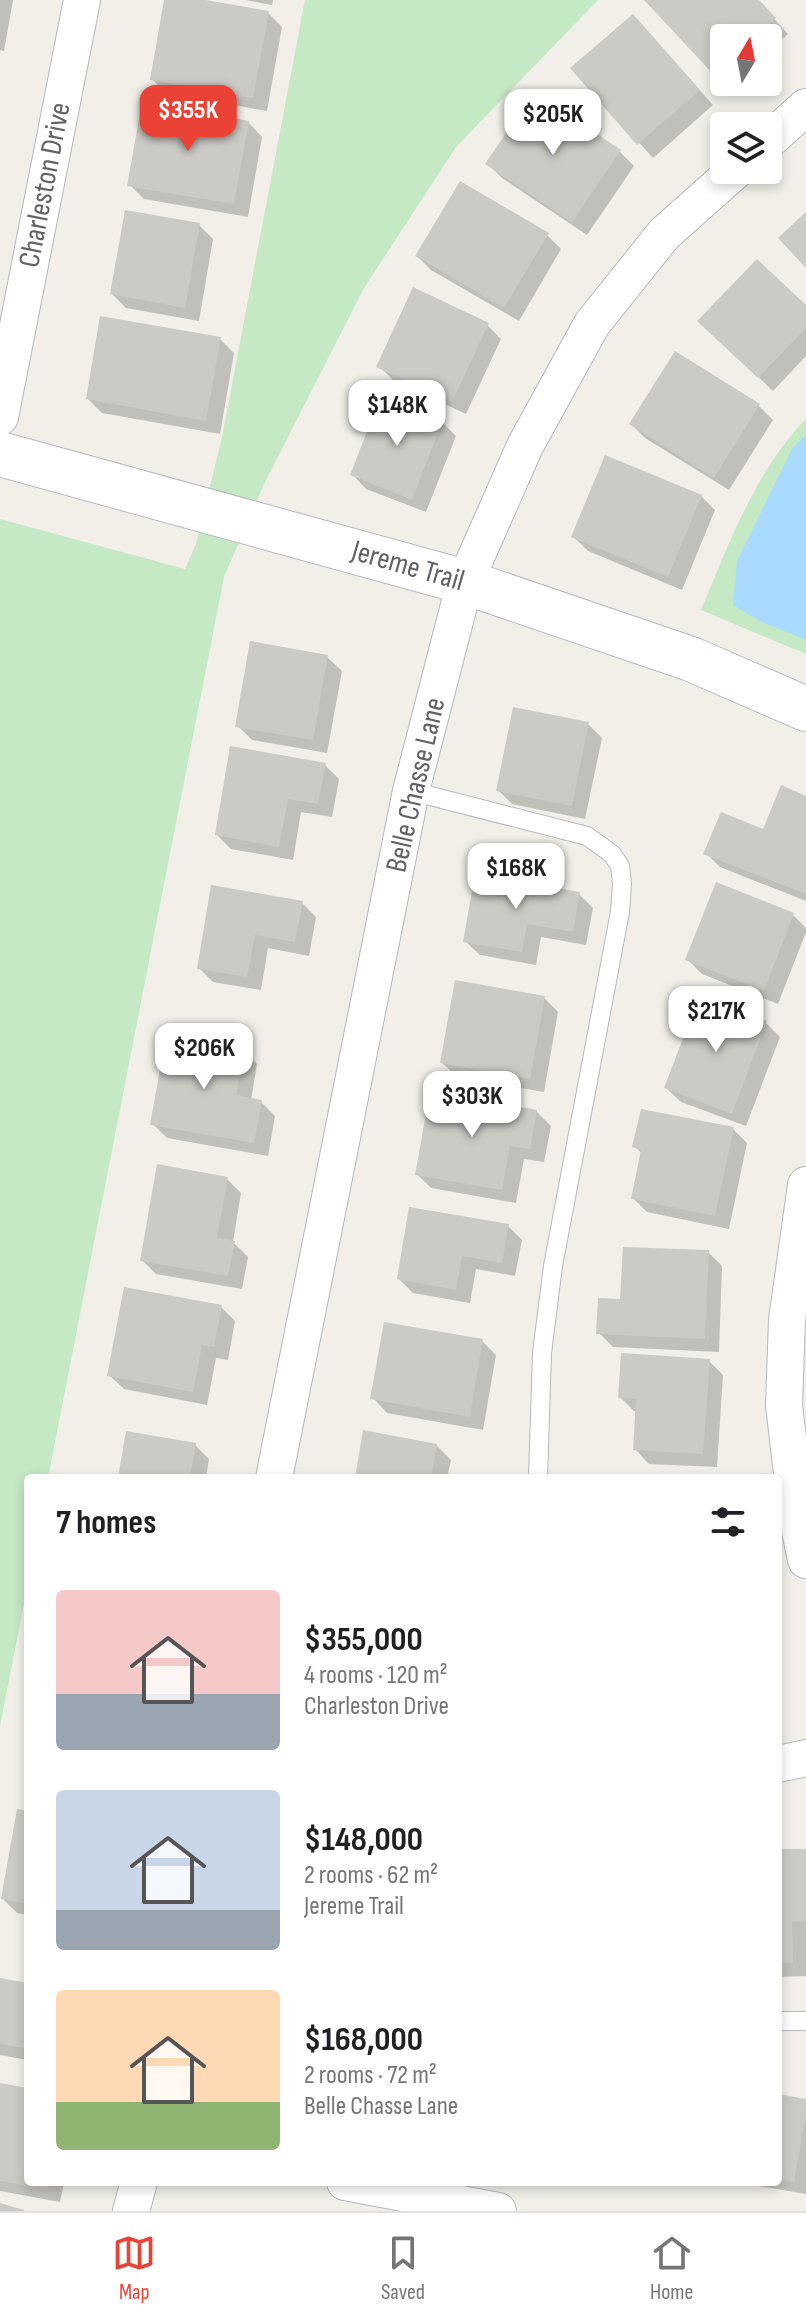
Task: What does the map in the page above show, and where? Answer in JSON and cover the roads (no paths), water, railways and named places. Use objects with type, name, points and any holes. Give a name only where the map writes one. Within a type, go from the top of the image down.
[{"type":"street","name":"Charleston Drive","points":[[0,417],[82,0]]},
{"type":"street","points":[[782,128],[806,107]]},
{"type":"street","name":"Belle Chasse Lane","points":[[275,1474],[411,791],[465,582],[525,446],[592,324],[664,234],[720,184]]},
{"type":"street","name":"Jereme Trail","points":[[0,454],[465,582],[691,659],[806,709]]},
{"type":"street","points":[[806,1185],[787,1320],[784,1405],[797,1516],[806,1560]]},
{"type":"street","points":[[782,1763],[806,1758]]},
{"type":"street","points":[[131,2211],[138,2186]]},
{"type":"street","points":[[366,2186],[498,2211]]},
{"type":"lane","points":[[411,791],[587,836],[601,843],[620,866],[620,912],[553,1266],[542,1353],[538,1474]]},
{"type":"lane","points":[[782,2021],[806,2021]]},
{"type":"water","points":[[806,435],[806,640],[762,622],[733,605],[737,561],[793,447]]}]
